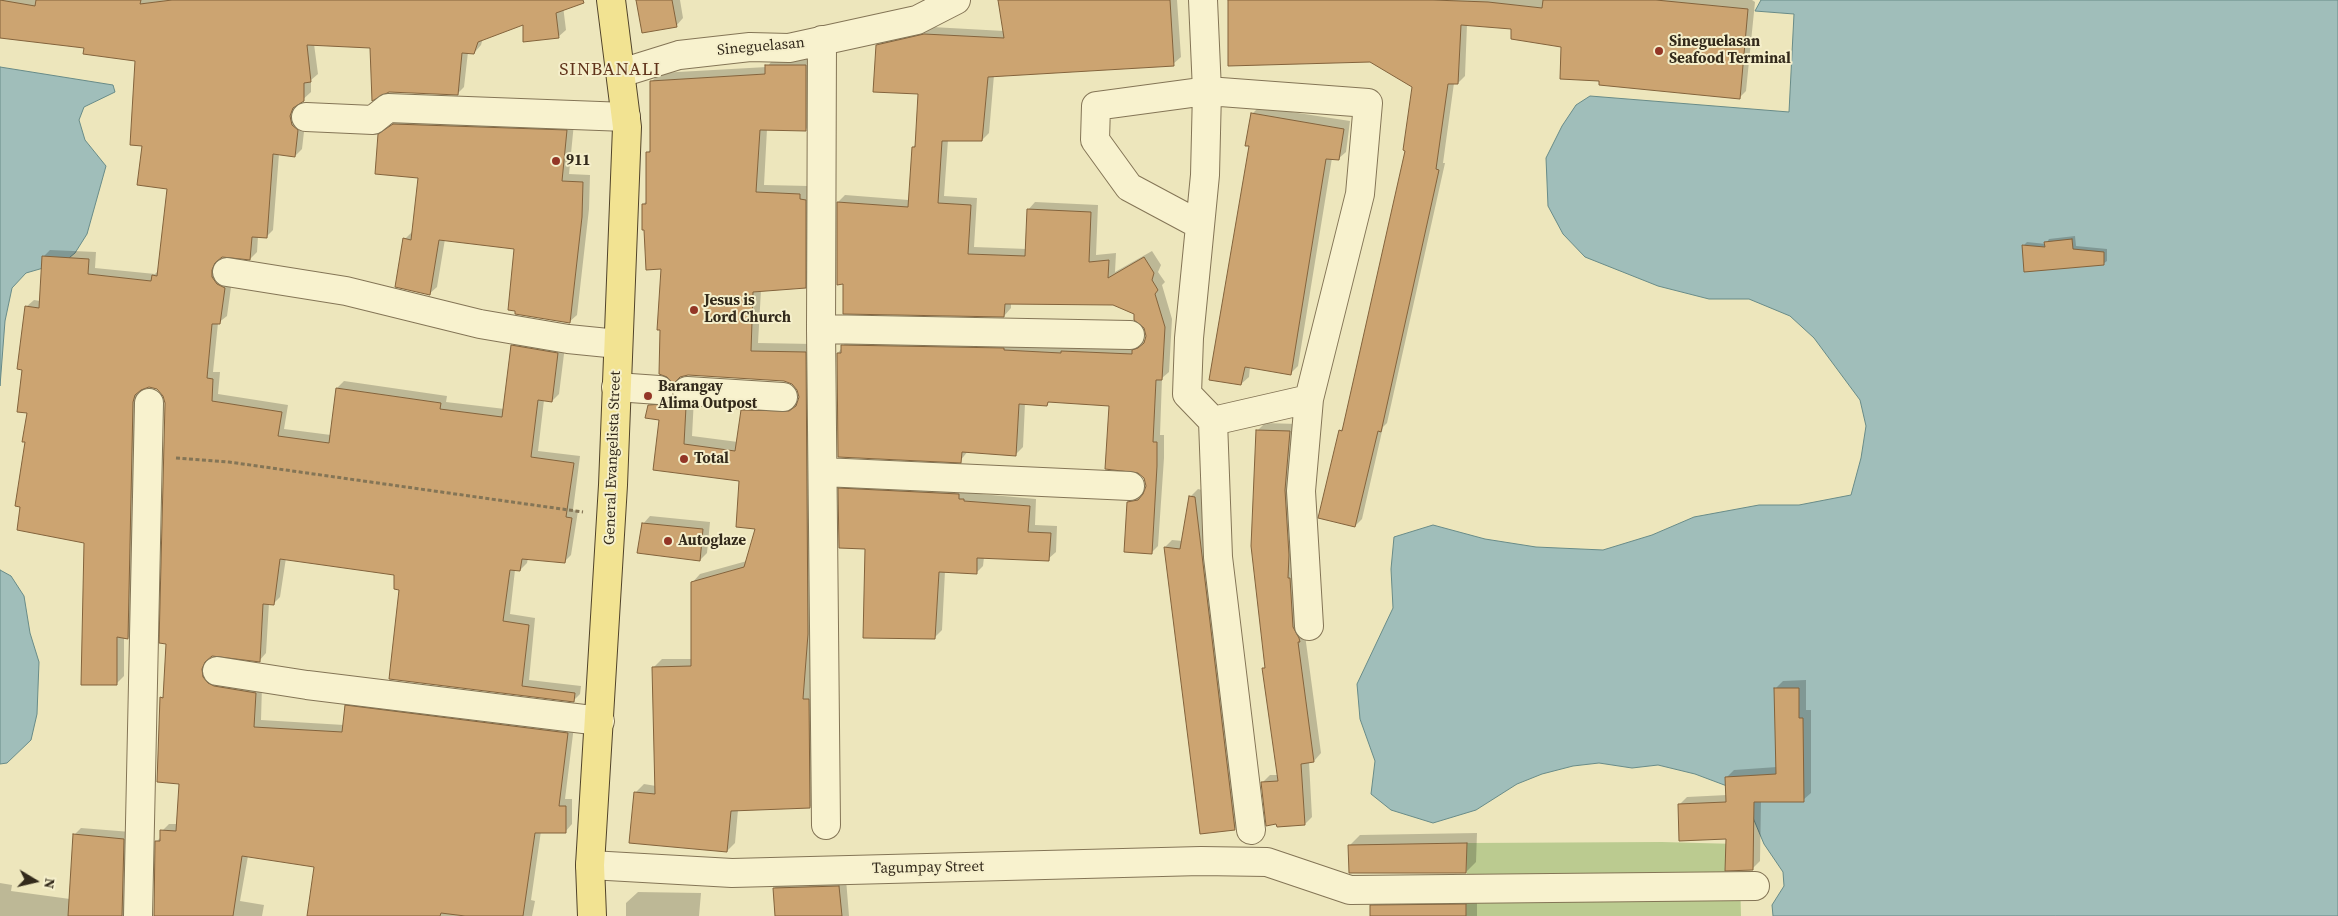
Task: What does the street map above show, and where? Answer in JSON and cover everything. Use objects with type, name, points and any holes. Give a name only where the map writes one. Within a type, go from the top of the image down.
[{"type":"main road","name":"General Evangelista Street","points":[[592,916],[590,865],[611,517],[626,117],[611,0]]},
{"type":"street","name":"Sineguelasan","points":[[620,73],[679,55],[750,47],[790,48],[917,20],[956,0]]},
{"type":"street","points":[[1203,0],[1208,91],[1205,175],[1189,338],[1187,394],[1213,420],[1218,557],[1251,830]]},
{"type":"street","points":[[822,40],[820,329],[826,825]]},
{"type":"street","points":[[1200,225],[1129,187],[1095,140],[1096,106],[1208,91],[1368,103],[1360,194],[1309,399],[1301,491],[1309,626]]},
{"type":"street","points":[[306,117],[373,120],[388,108],[626,117]]},
{"type":"street","points":[[227,272],[346,291],[490,326],[568,339],[618,344]]},
{"type":"street","points":[[820,329],[1130,335]]},
{"type":"street","points":[[616,387],[659,390]]},
{"type":"street","points":[[687,391],[783,397]]},
{"type":"street","points":[[1213,420],[1309,399]]},
{"type":"street","points":[[138,916],[148,403]]},
{"type":"street","points":[[823,472],[1130,486]]},
{"type":"street","points":[[217,671],[307,685],[600,720]]},
{"type":"street","name":"Tagumpay Street","points":[[590,865],[732,873],[1201,861],[1266,862],[1350,890],[1755,886]]},
{"type":"path","points":[[148,456],[229,462],[611,517]]},
{"type":"green space","points":[[1662,842],[1737,844],[1726,858],[1725,876],[1740,876],[1741,916],[1466,916],[1467,843]]},
{"type":"water","points":[[1761,0],[2338,0],[2338,916],[1773,916],[1772,905],[1784,886],[1783,872],[1764,844],[1751,813],[1735,789],[1695,774],[1658,765],[1632,768],[1599,763],[1573,766],[1542,774],[1517,784],[1476,810],[1433,823],[1391,810],[1371,794],[1375,761],[1360,719],[1357,684],[1393,608],[1391,569],[1394,537],[1433,525],[1485,539],[1536,547],[1603,550],[1652,535],[1694,517],[1759,505],[1799,505],[1851,495],[1861,458],[1866,426],[1860,400],[1814,338],[1790,316],[1749,299],[1709,299],[1658,286],[1585,257],[1563,234],[1548,206],[1546,158],[1562,126],[1576,105],[1590,96],[1789,112],[1794,14],[1755,11]]},
{"type":"water","points":[[0,67],[113,85],[115,92],[84,107],[79,120],[85,140],[106,166],[87,234],[75,253],[64,262],[26,273],[12,288],[5,321],[0,386]]},
{"type":"water","points":[[0,570],[11,576],[24,596],[30,633],[39,662],[37,714],[31,740],[7,763],[0,764]]},
{"type":"building","points":[[0,0],[35,6],[36,0],[141,0],[140,4],[172,0],[583,0],[584,3],[556,13],[559,38],[523,42],[523,25],[478,42],[474,54],[462,53],[458,95],[389,92],[372,101],[370,48],[307,45],[311,82],[304,83],[304,101],[293,108],[290,116],[292,125],[298,130],[295,157],[273,154],[267,238],[252,237],[250,260],[222,257],[215,263],[212,270],[212,277],[217,284],[225,288],[220,324],[212,324],[207,378],[213,379],[212,401],[282,412],[278,436],[329,443],[336,388],[441,403],[440,409],[502,417],[511,345],[558,353],[552,402],[538,400],[531,457],[574,463],[566,517],[572,518],[565,563],[522,559],[520,571],[510,570],[503,621],[529,625],[522,686],[575,693],[574,702],[389,679],[399,590],[394,589],[394,575],[280,559],[274,605],[263,604],[260,662],[212,656],[205,662],[202,669],[203,677],[214,686],[256,693],[254,727],[342,732],[345,705],[568,733],[559,806],[566,806],[566,833],[535,833],[523,916],[465,916],[441,913],[440,916],[307,916],[314,867],[242,856],[233,916],[154,916],[155,841],[160,841],[160,830],[176,831],[179,784],[157,782],[160,697],[163,698],[166,644],[159,643],[165,403],[163,396],[157,389],[149,387],[135,395],[133,402],[128,639],[117,637],[117,685],[81,685],[84,543],[17,530],[20,507],[15,506],[25,442],[22,442],[27,413],[17,412],[22,370],[17,369],[25,306],[39,308],[42,256],[89,259],[88,274],[151,281],[152,275],[157,276],[167,189],[137,185],[142,146],[130,145],[135,61],[83,54],[84,48],[0,38]]},
{"type":"building","points":[[636,0],[672,0],[677,27],[642,33]]},
{"type":"building","points":[[998,0],[1170,0],[1174,66],[988,77],[982,141],[942,141],[938,203],[971,205],[968,254],[1025,256],[1027,209],[1091,212],[1089,262],[1109,260],[1108,278],[1144,257],[1154,273],[1152,280],[1158,290],[1155,294],[1165,327],[1162,380],[1156,380],[1153,442],[1157,442],[1157,466],[1152,554],[1124,552],[1127,502],[1138,500],[1146,486],[1144,478],[1138,473],[1105,469],[1109,406],[1048,402],[1047,406],[1019,404],[1016,456],[962,452],[961,463],[838,457],[837,353],[841,353],[841,345],[1004,348],[1004,350],[1061,353],[1061,351],[1132,354],[1132,350],[1144,343],[1146,336],[1144,328],[1134,320],[1134,314],[1113,305],[1005,304],[1004,317],[843,314],[843,284],[837,285],[837,202],[908,207],[912,147],[915,147],[918,94],[873,92],[876,45],[924,34],[1004,38]]},
{"type":"building","points":[[1228,0],[1433,0],[1488,2],[1542,8],[1543,0],[1656,0],[1748,9],[1740,99],[1599,85],[1599,81],[1560,79],[1561,47],[1511,39],[1511,29],[1461,25],[1458,84],[1448,84],[1436,169],[1439,170],[1381,432],[1378,431],[1355,527],[1318,518],[1339,430],[1342,431],[1405,151],[1403,150],[1412,87],[1370,62],[1228,66]]},
{"type":"building","points":[[765,65],[806,65],[806,131],[760,130],[756,192],[800,194],[800,199],[806,200],[806,288],[753,292],[751,351],[806,352],[808,634],[803,699],[809,699],[810,808],[731,811],[727,852],[629,843],[634,792],[655,794],[652,667],[691,666],[691,582],[744,567],[755,529],[736,527],[739,481],[653,470],[659,420],[645,418],[648,405],[665,404],[673,397],[678,404],[686,407],[684,444],[735,451],[741,410],[789,411],[796,406],[799,397],[797,390],[792,384],[784,381],[688,375],[680,377],[673,384],[667,377],[659,374],[660,330],[657,330],[661,269],[646,270],[644,230],[642,230],[642,204],[646,204],[646,152],[650,152],[650,81],[765,74]]},
{"type":"building","points":[[1251,113],[1344,129],[1339,160],[1326,159],[1291,375],[1245,367],[1241,385],[1209,380],[1249,146],[1245,146]]},
{"type":"building","points":[[393,124],[567,130],[562,181],[583,182],[582,217],[570,323],[515,314],[515,311],[508,310],[514,249],[439,240],[430,295],[395,287],[403,238],[411,240],[418,178],[375,174],[378,134]]},
{"type":"building","points":[[2072,239],[2073,249],[2104,252],[2104,265],[2024,272],[2022,245],[2045,247],[2044,242]]},
{"type":"building","points":[[1256,430],[1290,431],[1285,490],[1289,555],[1288,578],[1290,578],[1293,627],[1300,642],[1298,642],[1314,762],[1301,764],[1305,825],[1277,827],[1276,824],[1266,826],[1261,782],[1278,781],[1262,668],[1265,668],[1251,546]]},
{"type":"building","points":[[838,488],[959,494],[959,499],[964,499],[964,501],[1030,506],[1028,532],[1051,533],[1049,561],[977,558],[977,574],[939,572],[935,639],[863,638],[865,549],[839,548]]},
{"type":"building","points":[[1189,496],[1195,497],[1235,830],[1200,834],[1164,547],[1180,549]]},
{"type":"building","points":[[642,523],[703,529],[700,561],[637,553]]},
{"type":"building","points":[[1774,688],[1799,688],[1799,718],[1803,718],[1804,802],[1754,802],[1753,870],[1725,871],[1726,839],[1679,841],[1678,804],[1726,802],[1725,777],[1776,774]]},
{"type":"building","points":[[73,834],[124,839],[122,916],[68,916]]},
{"type":"building","points":[[1467,843],[1466,873],[1349,873],[1348,845]]},
{"type":"building","points":[[839,886],[842,916],[775,916],[773,888]]},
{"type":"building","points":[[1466,904],[1466,916],[1370,916],[1370,905]]},
{"type":"place","name":"Sineguelasan Seafood Terminal","points":[[1659,51]]},
{"type":"place","name":"911","points":[[556,161]]},
{"type":"place","name":"Jesus is Lord Church","points":[[694,310]]},
{"type":"place","name":"Barangay Alima Outpost","points":[[648,396]]},
{"type":"place","name":"Total","points":[[684,459]]},
{"type":"place","name":"Autoglaze","points":[[668,541]]},
{"type":"district","name":"SINBANALI","points":[[610,70]]}]
